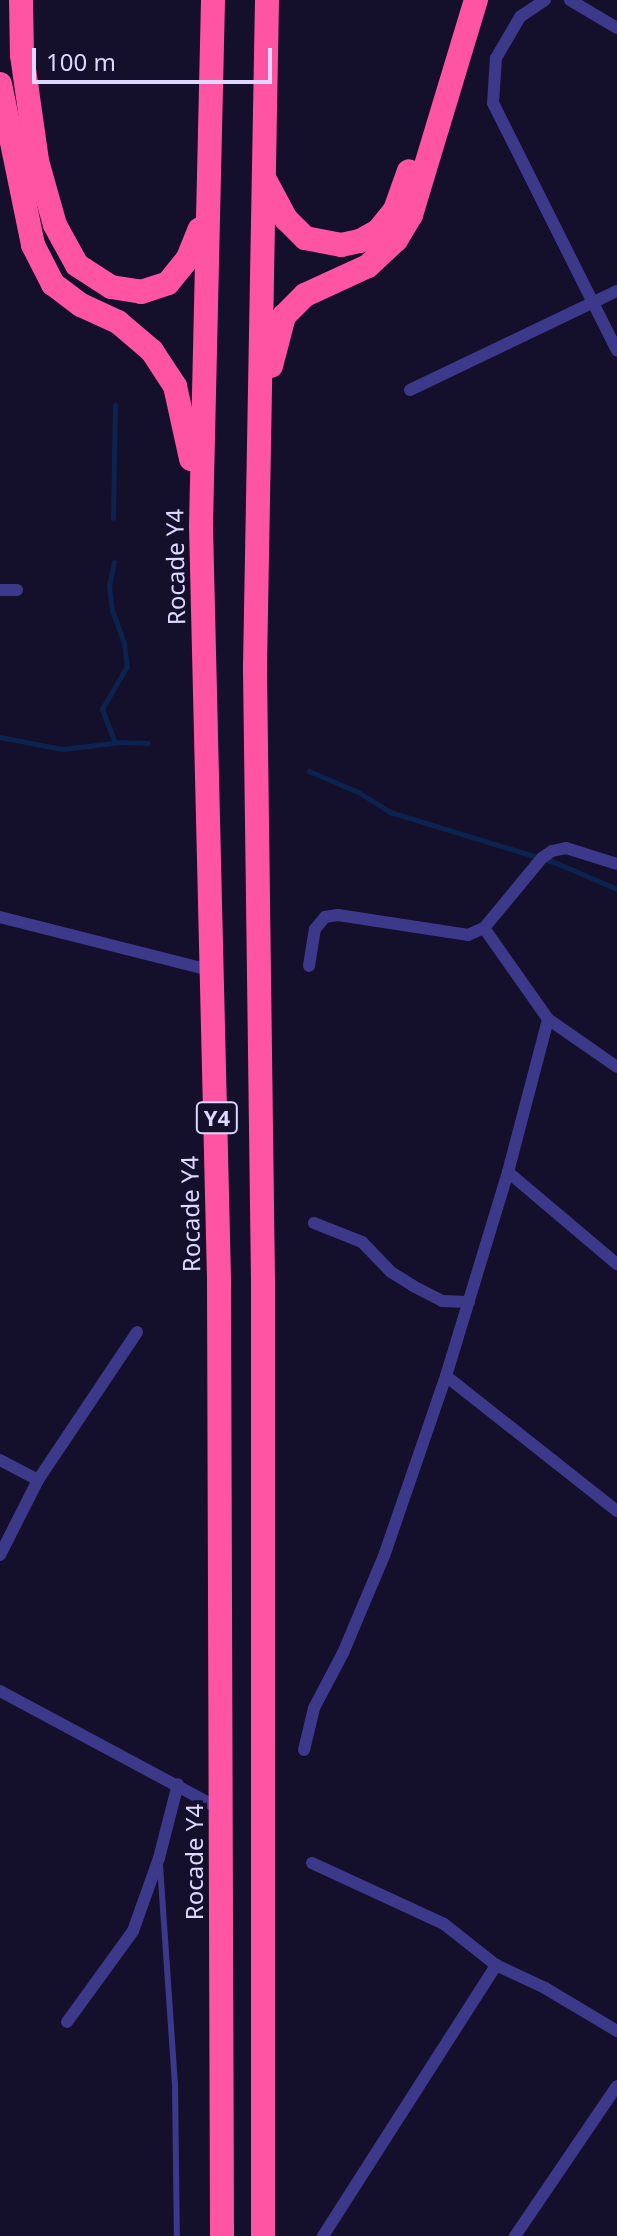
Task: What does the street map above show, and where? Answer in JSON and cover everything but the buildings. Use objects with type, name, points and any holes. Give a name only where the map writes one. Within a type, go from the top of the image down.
[{"type":"highway","points":[[21,0],[22,55],[37,161],[55,225],[77,265],[111,287],[141,292],[168,283],[188,258],[206,215]]},
{"type":"highway","name":"Rocade Y4","points":[[213,0],[201,526],[214,971],[222,1810],[222,2236]]},
{"type":"highway","name":"Y4","points":[[263,2236],[263,1281],[255,683],[267,0]]},
{"type":"highway","points":[[262,175],[286,219],[305,238],[341,245],[360,241],[378,231],[395,210],[407,179],[460,0]]},
{"type":"highway","points":[[259,500],[273,349],[284,316],[305,295],[368,266],[396,240],[411,215],[476,0]]},
{"type":"highway","points":[[0,84],[33,245],[53,284],[81,305],[118,322],[152,351],[175,386],[189,444],[201,526]]},
{"type":"street","points":[[545,0],[520,17],[496,58],[493,103],[617,351]]},
{"type":"street","points":[[570,0],[617,28]]},
{"type":"street","points":[[410,390],[617,291]]},
{"type":"street","points":[[0,590],[17,590]]},
{"type":"street","points":[[309,966],[315,929],[325,917],[338,915],[468,935],[484,928],[542,858],[552,851],[566,848],[617,864]]},
{"type":"street","points":[[0,917],[214,971]]},
{"type":"street","points":[[484,928],[548,1019],[617,1067]]},
{"type":"street","points":[[304,1750],[314,1708],[343,1653],[384,1556],[446,1376],[508,1172],[548,1019]]},
{"type":"street","points":[[508,1172],[617,1264]]},
{"type":"street","points":[[314,1223],[362,1242],[391,1272],[442,1301],[469,1302]]},
{"type":"street","points":[[0,1555],[38,1480],[137,1332]]},
{"type":"street","points":[[446,1376],[617,1511]]},
{"type":"street","points":[[0,1460],[38,1480]]},
{"type":"street","points":[[0,1691],[222,1810]]},
{"type":"street","points":[[67,2022],[133,1931],[159,1858],[178,1784]]},
{"type":"street","points":[[312,1863],[444,1924],[496,1965],[545,1988],[617,2031]]},
{"type":"street","points":[[323,2236],[496,1965]]},
{"type":"street","points":[[515,2236],[617,2086]]},
{"type":"lane","points":[[159,1858],[175,2083],[177,2236]]},
{"type":"waterway","points":[[113,518],[115,405]]},
{"type":"waterway","points":[[114,562],[109,586],[127,666],[102,709],[115,743]]},
{"type":"waterway","points":[[0,737],[62,749],[122,742],[148,743]]},
{"type":"waterway","points":[[309,771],[358,792],[390,812],[554,862],[617,889]]}]
